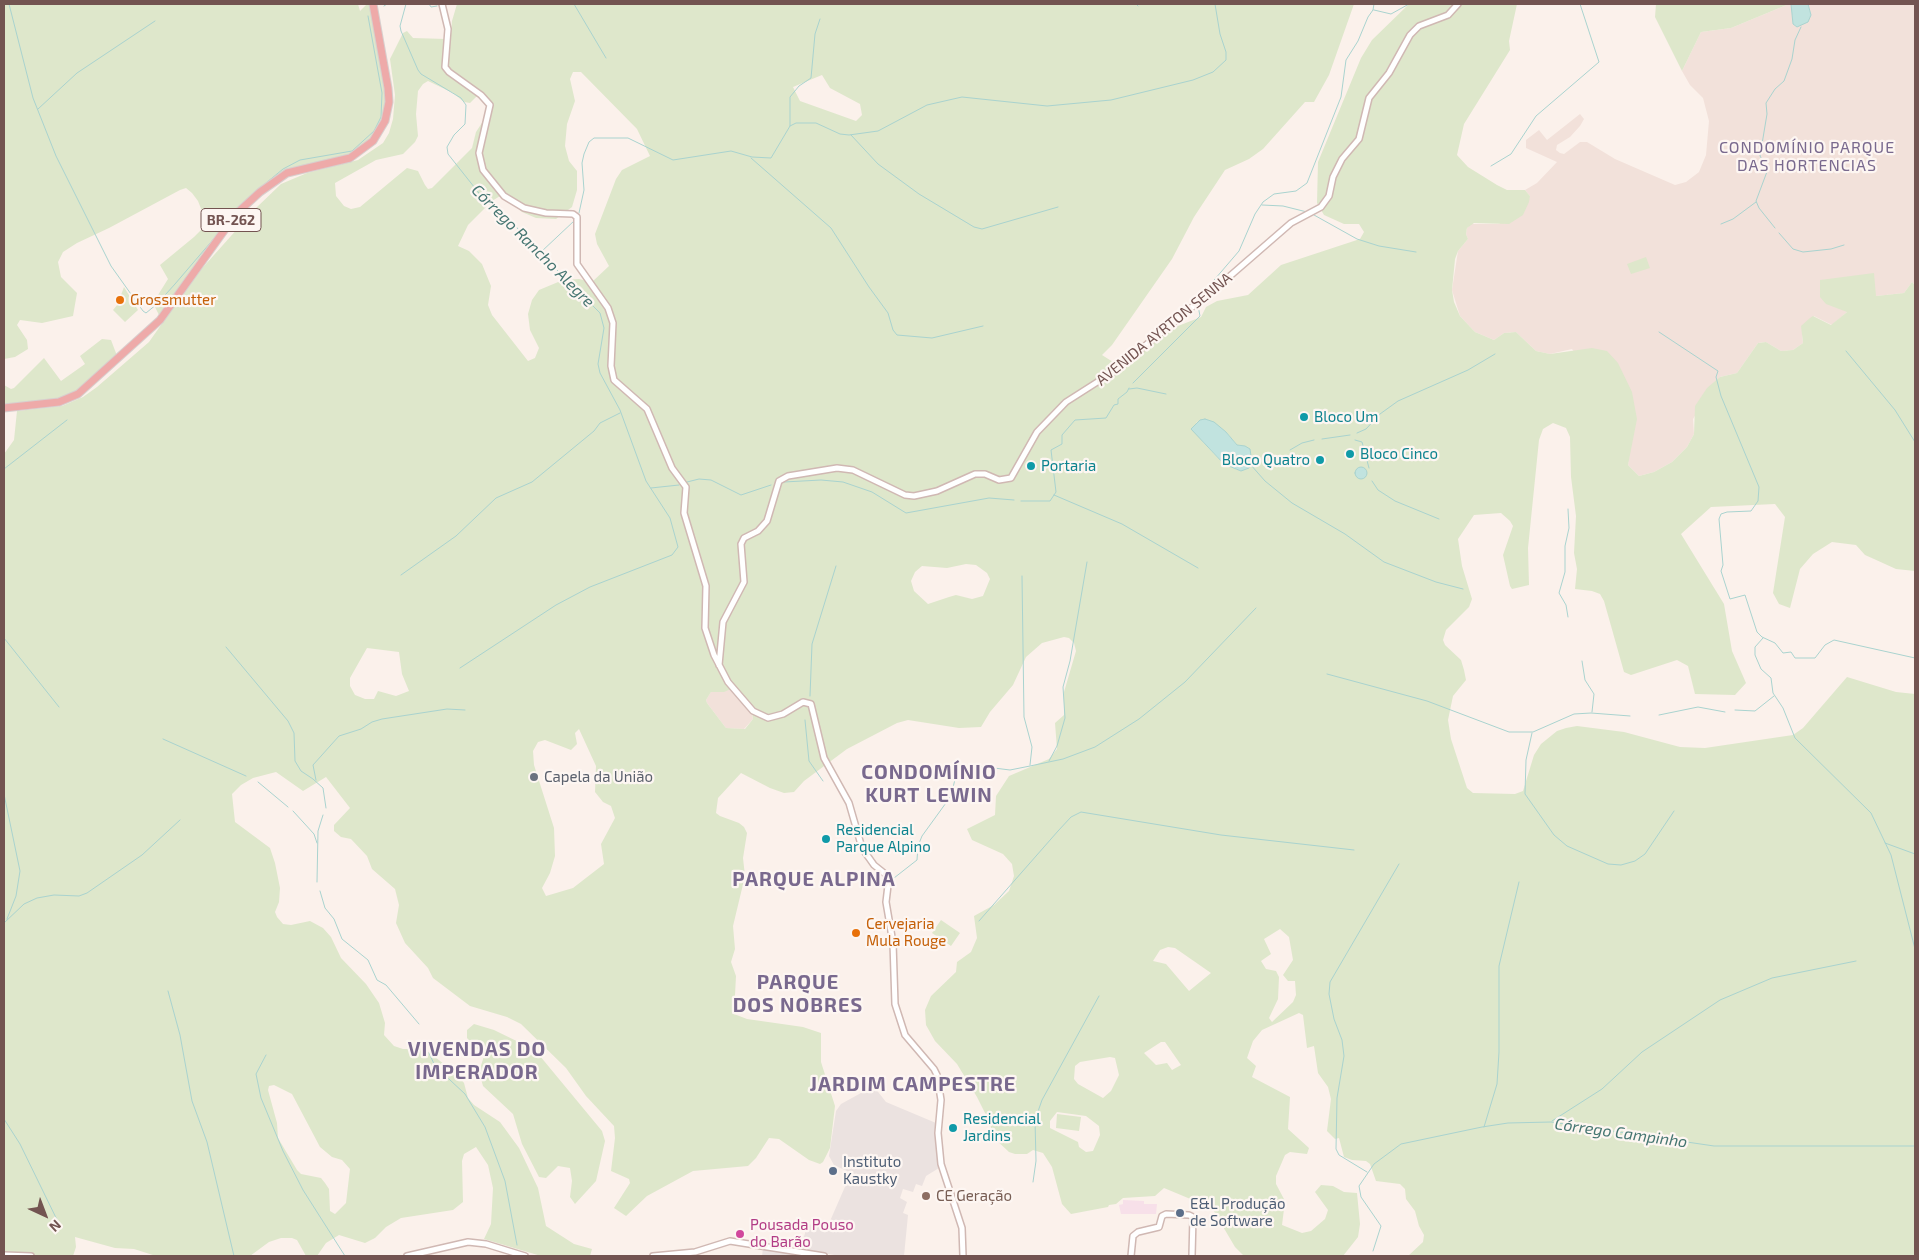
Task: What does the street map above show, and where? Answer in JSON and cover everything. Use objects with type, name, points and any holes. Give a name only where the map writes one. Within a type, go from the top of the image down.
[{"type":"highway","name":"BR-262","points":[[4,408],[59,402],[78,394],[160,320],[236,214],[266,187],[287,172],[350,158],[359,154],[373,141],[385,121],[389,102],[372,4]]},
{"type":"main road","points":[[442,4],[448,29],[446,67],[449,72],[481,95],[490,105],[479,153],[483,170],[504,196],[520,206],[546,213],[573,214],[577,217],[578,264],[608,308],[613,323],[611,366],[614,380],[647,409],[672,468],[686,486],[684,513],[706,586],[705,628],[719,666],[732,689],[760,716],[772,718],[803,702],[810,704],[828,768],[849,803],[862,848],[874,865],[889,877],[886,902],[893,943],[894,1004],[905,1035],[937,1074],[941,1100],[938,1133],[941,1164],[962,1228],[963,1256]]},
{"type":"main road","name":"AVENIDA AYRTON SENNA","points":[[719,666],[723,622],[744,582],[741,544],[744,538],[758,531],[767,521],[779,481],[788,476],[838,468],[853,470],[905,495],[914,496],[937,491],[976,474],[985,474],[999,480],[1011,478],[1037,432],[1066,402],[1113,372],[1291,223],[1321,207],[1329,196],[1332,182],[1344,157],[1359,140],[1369,98],[1394,66],[1410,35],[1418,26],[1448,15],[1458,4]]},
{"type":"main road","points":[[1131,1256],[1132,1236],[1138,1232],[1159,1228],[1163,1215],[1170,1214],[1193,1217],[1192,1256]]},
{"type":"main road","points":[[653,1256],[695,1252],[730,1241],[824,1256]]},
{"type":"main road","points":[[407,1256],[468,1242],[486,1244],[525,1256]]},
{"type":"main road","points":[[4,1255],[31,1256]]},
{"type":"shaded area","points":[[1791,4],[1793,24],[1797,27],[1811,15],[1808,4],[1915,4],[1915,285],[1912,282],[1904,293],[1876,296],[1848,311],[1832,325],[1814,316],[1802,335],[1803,343],[1793,350],[1781,351],[1766,342],[1758,343],[1737,373],[1720,377],[1693,419],[1694,434],[1687,447],[1672,462],[1654,472],[1639,476],[1628,465],[1632,435],[1572,349],[1550,354],[1536,351],[1516,332],[1504,333],[1494,340],[1475,332],[1460,316],[1452,290],[1458,251],[1468,239],[1466,234],[1467,228],[1471,224],[1499,224],[1530,196],[1525,190],[1537,183],[1557,162],[1526,148],[1526,140],[1539,130],[1547,140],[1580,114],[1584,119],[1580,126],[1570,137],[1557,145],[1556,150],[1560,153],[1564,154],[1580,142],[1587,142],[1615,159],[1675,185],[1686,182],[1699,172],[1706,155],[1709,121],[1703,98],[1690,85],[1682,71],[1701,32],[1731,28]]},
{"type":"shaded area","points":[[731,689],[751,706],[753,719],[744,729],[726,728],[706,700],[711,692]]},
{"type":"shaded area","points":[[867,1078],[878,1082],[875,1088],[886,1102],[936,1123],[939,1168],[926,1176],[922,1186],[916,1184],[913,1192],[903,1189],[900,1198],[907,1202],[903,1213],[908,1215],[904,1256],[840,1256],[800,1249],[808,1224],[827,1228],[851,1173],[834,1165],[829,1156],[836,1111],[841,1104],[861,1093]]},
{"type":"shaded area","points":[[1123,1200],[1144,1201],[1144,1204],[1157,1204],[1156,1214],[1121,1214],[1119,1205],[1123,1204]]},
{"type":"shaded area","points":[[763,1248],[809,1256],[762,1256]]},
{"type":"green space","points":[[4,4],[358,4],[360,11],[367,4],[372,4],[388,96],[383,130],[356,154],[297,168],[250,204],[184,280],[159,315],[153,303],[168,279],[160,265],[201,230],[205,219],[198,201],[192,193],[186,188],[180,190],[77,243],[63,252],[58,262],[61,277],[77,293],[73,316],[42,323],[20,320],[17,325],[27,340],[28,349],[15,357],[4,359]]},
{"type":"green space","points":[[457,4],[1354,4],[1329,75],[1314,102],[1305,102],[1263,149],[1249,159],[1225,170],[1194,217],[1172,259],[1112,345],[1102,355],[1113,362],[1117,371],[1124,368],[1152,343],[1178,326],[1201,317],[1206,307],[1217,301],[1248,295],[1281,265],[1360,239],[1364,232],[1359,224],[1344,224],[1324,215],[1317,203],[1318,162],[1361,58],[1372,40],[1409,4],[1517,4],[1509,41],[1510,50],[1464,124],[1457,155],[1468,167],[1497,185],[1507,190],[1525,190],[1530,196],[1529,202],[1523,215],[1509,224],[1474,223],[1467,228],[1466,234],[1468,239],[1458,251],[1455,259],[1452,290],[1454,302],[1460,316],[1475,332],[1494,340],[1504,333],[1516,332],[1536,351],[1550,354],[1592,348],[1607,351],[1618,363],[1632,392],[1637,419],[1628,465],[1639,476],[1654,472],[1672,462],[1687,447],[1694,434],[1695,406],[1707,388],[1720,377],[1737,373],[1758,343],[1766,342],[1781,351],[1793,350],[1803,343],[1801,326],[1810,318],[1813,316],[1831,325],[1847,312],[1826,304],[1820,297],[1820,280],[1874,273],[1876,296],[1904,293],[1912,282],[1915,285],[1915,571],[1896,569],[1865,555],[1856,545],[1832,542],[1813,554],[1800,569],[1790,608],[1779,604],[1773,593],[1785,517],[1775,504],[1711,507],[1681,534],[1724,604],[1732,651],[1746,683],[1735,695],[1695,694],[1688,666],[1677,660],[1631,675],[1624,672],[1604,601],[1600,594],[1575,589],[1577,569],[1574,553],[1576,516],[1571,477],[1570,437],[1566,428],[1553,423],[1543,429],[1539,440],[1528,548],[1529,585],[1512,589],[1510,586],[1503,555],[1513,526],[1510,521],[1501,513],[1474,515],[1458,539],[1462,566],[1472,599],[1469,607],[1446,630],[1443,640],[1445,645],[1461,660],[1466,680],[1453,696],[1448,720],[1451,739],[1467,788],[1473,793],[1515,794],[1523,791],[1534,755],[1541,744],[1557,731],[1566,728],[1577,726],[1624,732],[1680,747],[1705,748],[1793,735],[1803,728],[1847,677],[1896,692],[1915,694],[1914,1256],[1408,1256],[1423,1242],[1424,1235],[1419,1226],[1415,1211],[1406,1199],[1405,1189],[1400,1184],[1376,1181],[1370,1164],[1366,1161],[1352,1160],[1344,1157],[1339,1138],[1335,1139],[1327,1131],[1331,1099],[1328,1087],[1318,1073],[1314,1046],[1307,1048],[1303,1015],[1299,1013],[1262,1030],[1253,1041],[1247,1058],[1256,1066],[1252,1077],[1290,1097],[1288,1129],[1309,1148],[1307,1154],[1290,1152],[1285,1155],[1276,1176],[1276,1184],[1285,1201],[1282,1225],[1302,1233],[1311,1231],[1325,1219],[1328,1210],[1315,1192],[1321,1185],[1333,1186],[1344,1192],[1357,1193],[1360,1224],[1358,1237],[1343,1256],[1244,1256],[1235,1247],[1212,1208],[1164,1188],[1155,1196],[1123,1198],[1116,1204],[1109,1205],[1108,1207],[1071,1214],[1062,1204],[1052,1167],[1043,1153],[1033,1150],[1027,1154],[1015,1154],[1009,1152],[993,1137],[990,1123],[977,1097],[957,1064],[935,1041],[926,1025],[925,1010],[931,996],[956,972],[957,962],[971,952],[977,938],[974,916],[994,905],[1009,891],[1014,876],[1012,864],[1003,854],[972,840],[967,829],[995,815],[996,796],[1009,776],[1049,759],[1057,749],[1055,723],[1064,715],[1064,692],[1076,651],[1074,643],[1069,638],[1064,637],[1042,643],[1026,657],[1013,685],[990,712],[981,727],[959,728],[908,720],[897,723],[847,749],[804,781],[794,792],[784,793],[770,788],[741,773],[718,798],[716,813],[739,823],[747,833],[743,858],[745,876],[733,926],[735,949],[731,962],[736,976],[734,1014],[747,1019],[803,1027],[821,1033],[821,1062],[835,1106],[830,1148],[820,1164],[809,1160],[779,1139],[769,1138],[756,1158],[748,1166],[693,1171],[647,1196],[626,1216],[614,1208],[630,1183],[629,1179],[611,1171],[615,1138],[614,1126],[586,1096],[566,1068],[521,1024],[507,1017],[470,1006],[433,978],[428,968],[405,943],[396,923],[399,905],[395,889],[372,869],[367,856],[351,839],[341,837],[334,831],[334,825],[350,808],[326,777],[303,791],[276,772],[253,778],[241,785],[232,794],[235,822],[270,848],[280,888],[279,902],[275,912],[277,917],[283,924],[291,925],[310,921],[323,928],[331,937],[341,958],[366,984],[379,1003],[385,1023],[384,1035],[394,1046],[403,1049],[408,1049],[417,1043],[458,1075],[464,1083],[468,1098],[474,1105],[500,1122],[519,1148],[538,1188],[546,1226],[574,1244],[592,1249],[590,1256],[541,1256],[484,1239],[491,1224],[493,1188],[488,1165],[476,1147],[464,1154],[462,1161],[463,1202],[453,1210],[401,1218],[386,1227],[375,1238],[365,1243],[339,1235],[326,1243],[317,1256],[306,1256],[297,1240],[292,1238],[281,1238],[269,1242],[250,1256],[156,1256],[134,1249],[115,1248],[75,1237],[76,1247],[73,1256],[4,1254],[4,454],[14,440],[17,411],[62,406],[83,397],[97,387],[149,342],[197,274],[256,208],[281,184],[307,173],[358,160],[383,143],[389,133],[393,119],[395,95],[390,59],[403,33],[407,31],[413,38],[446,39],[451,33]],"holes":[[[573,72],[581,72],[637,129],[650,156],[622,170],[616,179],[595,234],[597,244],[609,266],[592,282],[579,279],[563,280],[539,290],[532,300],[528,314],[530,330],[539,348],[535,358],[528,361],[492,315],[488,305],[491,286],[482,264],[469,251],[458,246],[468,225],[492,201],[505,193],[509,200],[522,212],[536,218],[556,219],[572,207],[577,190],[577,171],[569,161],[565,146],[567,124],[575,101],[570,79]],[[822,75],[830,88],[860,104],[862,115],[856,121],[800,101],[793,87]],[[428,81],[453,93],[464,102],[470,103],[480,93],[490,102],[489,112],[476,132],[472,148],[432,188],[428,189],[418,171],[407,168],[360,207],[351,209],[344,206],[336,196],[335,183],[376,160],[403,154],[415,142],[418,136],[416,114],[418,91]],[[1200,420],[1226,432],[1237,445],[1241,445],[1241,471],[1224,464],[1203,442],[1196,423]],[[966,564],[976,565],[987,573],[990,579],[983,596],[972,599],[956,595],[928,604],[914,591],[911,581],[915,572],[922,566],[947,568]],[[367,648],[399,652],[402,674],[409,691],[396,696],[378,691],[374,699],[365,699],[355,695],[350,686],[350,678]],[[731,689],[751,706],[753,719],[745,729],[726,728],[706,700],[711,692],[724,692]],[[579,729],[596,766],[595,792],[603,802],[611,806],[615,818],[601,844],[604,864],[573,888],[546,896],[542,888],[550,873],[555,856],[554,828],[534,765],[533,751],[538,742],[545,740],[571,750],[577,744],[575,733]],[[1280,929],[1289,937],[1293,960],[1283,975],[1288,981],[1295,981],[1296,995],[1293,1002],[1272,1022],[1269,1018],[1278,999],[1279,977],[1276,971],[1266,969],[1261,961],[1271,954],[1264,939]],[[1168,947],[1175,948],[1211,973],[1189,991],[1166,964],[1153,961],[1160,950]],[[1161,1042],[1165,1042],[1181,1065],[1172,1070],[1167,1063],[1156,1065],[1144,1053]],[[1110,1057],[1115,1058],[1119,1075],[1111,1091],[1103,1098],[1078,1084],[1074,1079],[1075,1066],[1080,1062]],[[274,1085],[292,1094],[320,1147],[332,1157],[342,1160],[350,1169],[346,1203],[335,1214],[330,1211],[329,1189],[321,1178],[301,1174],[297,1170],[278,1138],[277,1123],[268,1090],[269,1086]],[[1057,1112],[1086,1116],[1099,1126],[1100,1135],[1093,1151],[1086,1152],[1079,1147],[1078,1142],[1050,1128],[1050,1121]]]},
{"type":"green space","points":[[1656,4],[1789,4],[1731,28],[1701,32],[1682,71],[1655,17]]},
{"type":"green space","points":[[1646,257],[1650,268],[1631,274],[1627,264]]},
{"type":"green space","points":[[124,287],[138,310],[125,322],[113,310],[123,298],[121,295]]},
{"type":"green space","points":[[102,339],[111,340],[119,361],[80,391],[60,399],[4,405],[4,385],[11,389],[14,388],[44,358],[61,381],[85,364],[80,356]]},
{"type":"green space","points":[[941,920],[960,933],[951,946],[932,933]]},
{"type":"green space","points":[[474,1024],[494,1030],[535,1050],[602,1131],[605,1141],[596,1181],[575,1204],[570,1197],[572,1181],[570,1168],[558,1166],[546,1178],[539,1177],[522,1144],[513,1114],[483,1086],[479,1072],[484,1056],[467,1038],[467,1030]]},
{"type":"green space","points":[[1057,1114],[1081,1117],[1079,1131],[1056,1128]]},
{"type":"water","points":[[1791,4],[1808,4],[1811,15],[1808,22],[1797,27],[1793,24]]},
{"type":"water","points":[[1205,419],[1214,422],[1237,445],[1250,449],[1252,463],[1249,468],[1241,471],[1224,464],[1191,429],[1200,420]]},
{"type":"water","points":[[1361,467],[1367,473],[1361,479],[1355,473]]},
{"type":"waterway","points":[[9,4],[33,98],[56,156],[111,266],[143,311],[146,313],[157,304],[217,235]]},
{"type":"waterway","name":"Córrego Rancho Alegre","points":[[406,4],[400,26],[418,70],[421,74],[461,98],[466,105],[465,124],[454,135],[447,147],[448,154],[486,202],[514,224],[526,239],[600,313],[604,328],[598,364],[600,373],[620,410],[646,481],[670,518],[678,547],[672,555],[590,587],[556,605],[460,668]]},
{"type":"waterway","points":[[429,4],[431,7],[437,6]]},
{"type":"waterway","points":[[574,4],[606,58]]},
{"type":"waterway","points":[[790,126],[796,123],[816,123],[840,134],[849,135],[878,131],[927,105],[962,97],[1047,106],[1111,100],[1193,80],[1213,72],[1226,60],[1226,52],[1220,34],[1215,4]]},
{"type":"waterway","name":"Córrego Rancho Alegre","points":[[1373,10],[1374,4]]},
{"type":"waterway","name":"Córrego Rancho Alegre","points":[[1374,10],[1391,14],[1409,4]]},
{"type":"waterway","points":[[1491,166],[1511,154],[1536,116],[1599,62],[1580,4]]},
{"type":"waterway","name":"Córrego Rancho Alegre","points":[[1197,300],[1239,251],[1255,214],[1263,202],[1274,194],[1296,191],[1307,183],[1341,97],[1346,60],[1358,41],[1373,10]]},
{"type":"waterway","points":[[266,183],[283,169],[300,160],[352,151],[374,131],[381,117],[382,93],[368,16]]},
{"type":"waterway","points":[[579,213],[584,190],[582,163],[589,142],[594,138],[628,138],[673,160],[731,151],[752,157],[771,158],[790,126],[790,97],[799,86],[811,78],[815,34],[820,19]]},
{"type":"waterway","points":[[38,109],[77,73],[155,21]]},
{"type":"waterway","name":"Córrego Rancho Alegre","points":[[1775,228],[1759,208],[1756,201],[1768,169],[1760,156],[1767,114],[1766,103],[1775,89],[1784,81],[1792,59],[1795,40],[1801,27]]},
{"type":"waterway","points":[[851,135],[878,164],[919,194],[974,227],[982,229],[1058,207]]},
{"type":"waterway","points":[[751,158],[831,228],[888,313],[893,330],[897,335],[932,338],[983,326]]},
{"type":"waterway","points":[[1721,224],[1733,219],[1756,202]]},
{"type":"waterway","points":[[1262,205],[1283,206],[1307,212]]},
{"type":"waterway","points":[[1314,215],[1357,239],[1379,246],[1416,252]]},
{"type":"waterway","points":[[541,252],[574,221]]},
{"type":"waterway","name":"Córrego Rancho Alegre","points":[[1779,233],[1793,249],[1803,252],[1831,249],[1844,245]]},
{"type":"waterway","name":"Córrego Rancho Alegre","points":[[1133,383],[1200,316],[1198,306]]},
{"type":"waterway","points":[[1659,332],[1718,371],[1716,377],[1721,396],[1759,487],[1758,501],[1751,511],[1727,512],[1721,514],[1719,519],[1723,565],[1721,571],[1730,599],[1745,595],[1757,632],[1762,637],[1775,643],[1783,653],[1791,652],[1795,658],[1815,658],[1825,645],[1834,640],[1915,658]]},
{"type":"waterway","points":[[1846,351],[1895,410],[1915,442]]},
{"type":"waterway","points":[[1357,433],[1366,429],[1380,414],[1398,401],[1468,370],[1495,354]]},
{"type":"waterway","name":"Córrego Rancho Alegre","points":[[1021,501],[1050,501],[1056,492],[1051,450],[1062,444],[1062,435],[1075,420],[1106,418],[1114,405],[1118,404],[1118,399],[1129,388]]},
{"type":"waterway","points":[[1129,389],[1137,388],[1166,394]]},
{"type":"waterway","points":[[401,575],[456,536],[496,498],[532,482],[594,431],[600,423],[620,413]]},
{"type":"waterway","points":[[4,469],[67,420]]},
{"type":"waterway","points":[[1322,439],[1350,435]]},
{"type":"waterway","points":[[1290,450],[1302,443],[1314,440]]},
{"type":"waterway","points":[[1355,440],[1362,442],[1369,468]]},
{"type":"waterway","points":[[1250,464],[1265,481],[1292,503],[1345,534],[1384,562],[1436,582],[1463,589]]},
{"type":"waterway","name":"Córrego Rancho Alegre","points":[[687,482],[699,479],[711,480],[741,495],[771,485]]},
{"type":"waterway","name":"Córrego Rancho Alegre","points":[[784,482],[821,480],[843,482],[872,492],[906,513],[989,498],[1014,500]]},
{"type":"waterway","points":[[1372,481],[1378,490],[1395,501],[1439,519]]},
{"type":"waterway","name":"Córrego Rancho Alegre","points":[[651,488],[679,485]]},
{"type":"waterway","points":[[1054,495],[1122,524],[1198,568]]},
{"type":"waterway","points":[[1568,509],[1569,528],[1565,546],[1565,572],[1559,593],[1566,605],[1568,617]]},
{"type":"waterway","points":[[1049,761],[1057,746],[1065,718],[1063,687],[1070,661],[1087,562]]},
{"type":"waterway","points":[[810,696],[812,644],[836,566]]},
{"type":"waterway","points":[[1022,576],[1024,717],[1032,747],[1030,765]]},
{"type":"waterway","points":[[994,768],[1010,770],[1030,766],[1063,759],[1095,747],[1139,719],[1185,682],[1256,608]]},
{"type":"waterway","points":[[4,638],[59,707]]},
{"type":"waterway","points":[[1763,638],[1755,647],[1755,655],[1761,669],[1771,678],[1773,693],[1783,708],[1795,738],[1871,813],[1891,855],[1915,949]]},
{"type":"waterway","points":[[226,647],[288,721],[294,733],[295,761],[301,771],[323,788],[326,808]]},
{"type":"waterway","points":[[1582,661],[1585,680],[1594,694],[1592,712]]},
{"type":"waterway","points":[[1327,674],[1427,701],[1509,732],[1533,732],[1574,714],[1591,713],[1630,716]]},
{"type":"waterway","points":[[1735,710],[1755,711],[1774,696]]},
{"type":"waterway","points":[[1659,715],[1698,707],[1725,712]]},
{"type":"waterway","points":[[316,780],[313,765],[339,736],[361,729],[372,722],[382,719],[447,709],[465,710]]},
{"type":"waterway","points":[[805,720],[809,761],[823,781]]},
{"type":"waterway","points":[[1532,733],[1526,760],[1525,794],[1554,835],[1567,846],[1608,864],[1621,865],[1635,861],[1645,854],[1674,811]]},
{"type":"waterway","points":[[163,739],[246,776]]},
{"type":"waterway","points":[[894,878],[917,860],[918,846],[922,836],[951,796],[956,775],[973,766],[988,767]]},
{"type":"waterway","points":[[258,782],[288,807]]},
{"type":"waterway","points":[[4,794],[20,871],[16,896],[7,919]]},
{"type":"waterway","points":[[293,811],[314,834],[317,843]]},
{"type":"waterway","points":[[979,921],[1071,817],[1081,812],[1221,835],[1354,850]]},
{"type":"waterway","points":[[317,882],[318,831],[323,815]]},
{"type":"waterway","points":[[4,923],[24,904],[37,898],[54,895],[79,896],[87,893],[142,855],[180,820]]},
{"type":"waterway","points":[[1885,843],[1915,854]]},
{"type":"waterway","points":[[1367,1172],[1339,1155],[1336,1149],[1337,1098],[1344,1056],[1342,1040],[1334,1019],[1329,994],[1330,982],[1399,864]]},
{"type":"waterway","points":[[1484,1127],[1497,1084],[1499,966],[1519,882]]},
{"type":"waterway","points":[[320,891],[325,908],[334,919],[342,939],[368,960],[377,980],[386,985],[419,1024]]},
{"type":"waterway","points":[[1552,1121],[1602,1089],[1642,1052],[1720,1000],[1772,978],[1856,961]]},
{"type":"waterway","points":[[168,991],[180,1035],[192,1101],[207,1142],[234,1256]]},
{"type":"waterway","points":[[1033,1182],[1036,1161],[1035,1120],[1042,1100],[1099,996]]},
{"type":"waterway","points":[[429,1053],[435,1066],[465,1094],[485,1127],[505,1181],[517,1245]]},
{"type":"waterway","points":[[266,1055],[256,1074],[261,1098],[283,1151],[303,1190],[345,1256]]},
{"type":"waterway","points":[[4,1119],[20,1144],[61,1228]]},
{"type":"waterway","name":"Córrego Campinho","points":[[1373,1251],[1381,1226],[1361,1197],[1359,1186],[1374,1164],[1401,1144],[1482,1127],[1508,1123],[1551,1122],[1714,1146],[1915,1146]]},
{"type":"place","name":"Grossmutter","points":[[120,300]]},
{"type":"place","name":"Bloco Um","points":[[1304,417]]},
{"type":"place","name":"Bloco Cinco","points":[[1350,454]]},
{"type":"place","name":"Bloco Quatro","points":[[1320,460]]},
{"type":"place","name":"Portaria","points":[[1031,466]]},
{"type":"place","name":"Capela da União","points":[[534,777]]},
{"type":"place","name":"Residencial Parque Alpino","points":[[826,839]]},
{"type":"place","name":"Cervejaria Mula Rouge","points":[[856,933]]},
{"type":"place","name":"Residencial Jardins","points":[[953,1128]]},
{"type":"place","name":"Instituto Kaustky","points":[[833,1171]]},
{"type":"place","name":"CE Geração","points":[[926,1196]]},
{"type":"place","name":"E&L Produção de Software","points":[[1180,1213]]},
{"type":"place","name":"Pousada Pouso do Barão","points":[[740,1234]]},
{"type":"district","name":"CONDOMÍNIO PARQUE DAS HORTENCIAS","points":[[1807,157]]},
{"type":"district","name":"CONDOMÍNIO KURT LEWIN","points":[[929,784]]},
{"type":"district","name":"PARQUE ALPINA","points":[[814,879]]},
{"type":"district","name":"PARQUE DOS NOBRES","points":[[798,994]]},
{"type":"district","name":"VIVENDAS DO IMPERADOR","points":[[477,1060]]},
{"type":"district","name":"JARDIM CAMPESTRE","points":[[913,1084]]}]
